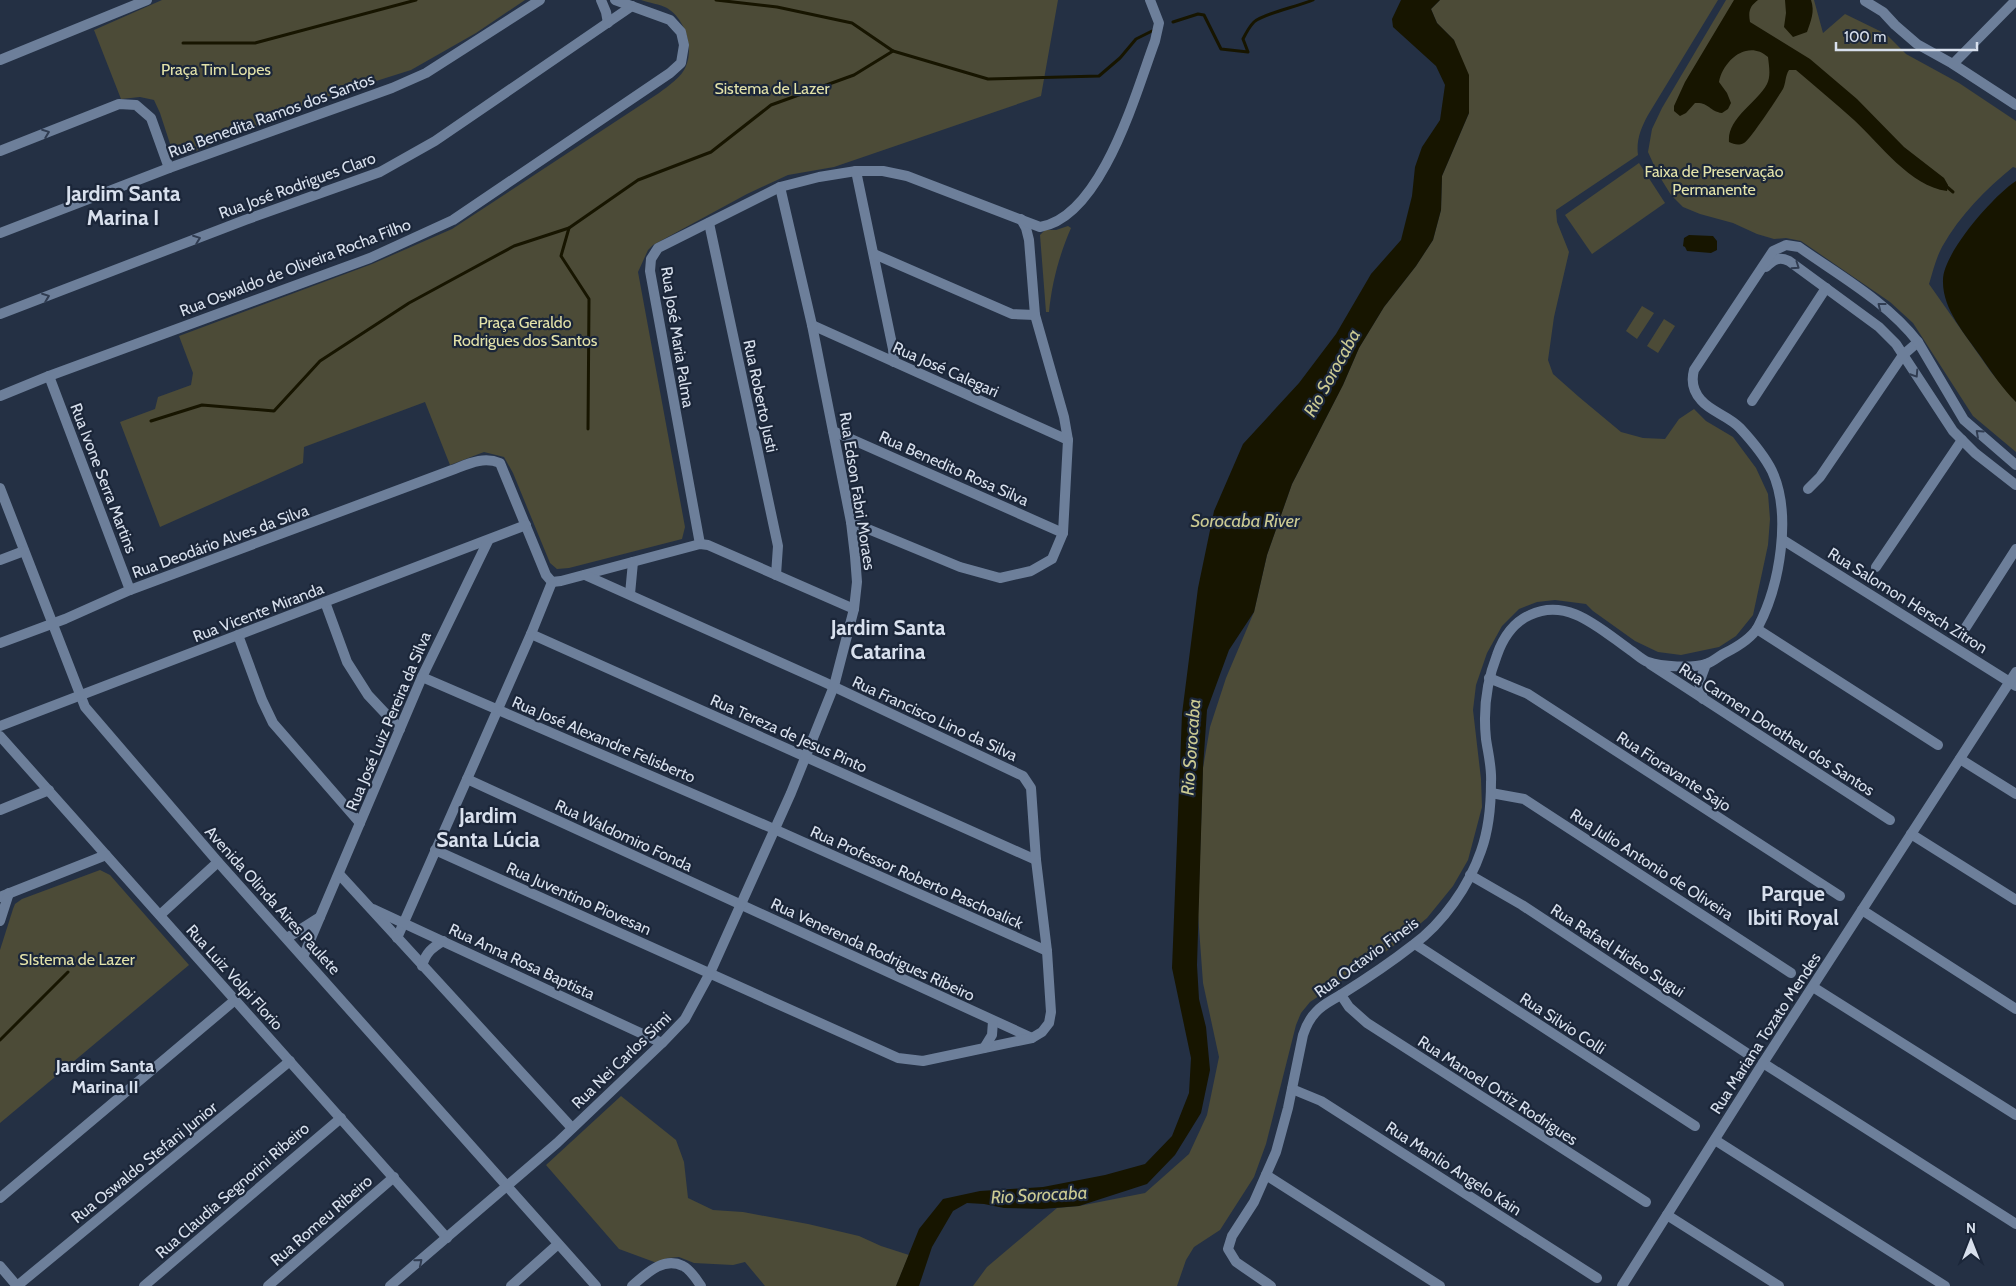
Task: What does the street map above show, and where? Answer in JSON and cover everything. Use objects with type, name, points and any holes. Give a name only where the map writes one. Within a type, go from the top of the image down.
[{"type":"street","points":[[0,60],[147,0]]},
{"type":"street","name":"Rua Benedita Ramos dos Santos","points":[[0,233],[169,168],[392,88],[426,72],[540,0]]},
{"type":"street","points":[[601,0],[608,23]]},
{"type":"street","points":[[615,0],[632,6]]},
{"type":"street","name":"Rua José Maria Palma","points":[[700,544],[650,271],[651,259],[658,248],[780,187],[819,177],[856,171],[883,171],[907,176],[1040,227],[1060,221],[1084,198],[1112,156],[1155,41],[1159,23],[1150,0]]},
{"type":"street","points":[[1865,0],[1883,12],[1917,44],[1953,64],[2016,106]]},
{"type":"street","points":[[1953,64],[2016,0]]},
{"type":"street","name":"Rua José Rodrigues Claro","points":[[0,314],[245,220],[380,172],[435,141],[632,6]]},
{"type":"street","name":"Rua Oswaldo de Oliveira Rocha Filho","points":[[0,396],[49,376],[370,258],[453,220],[670,73],[681,63],[684,45],[681,32],[670,20],[632,6]]},
{"type":"street","points":[[0,151],[119,104],[136,106],[151,118],[169,168]]},
{"type":"street","points":[[856,171],[893,349],[894,362]]},
{"type":"street","name":"Rua Edson Fabri Moraes","points":[[780,187],[812,325],[851,522],[857,582],[854,609],[834,686],[791,793]]},
{"type":"street","points":[[851,522],[960,567],[1000,578],[1031,571],[1052,558],[1063,533],[1068,440],[1064,417],[1035,314],[1029,240],[1026,228],[1020,218]]},
{"type":"street","name":"Rua Roberto Justi","points":[[709,223],[778,546],[776,576]]},
{"type":"street","points":[[1647,662],[1678,666],[1706,664],[1741,644],[1757,629],[1774,584],[1783,540],[1782,502],[1772,471],[1759,450],[1736,425],[1699,398],[1692,379],[1694,370],[1773,251],[1786,245],[1799,247],[1890,313],[1909,330],[1918,342],[1964,420],[2016,464]]},
{"type":"street","points":[[874,254],[1012,314],[1035,314]]},
{"type":"street","points":[[1756,277],[1772,261],[1784,259],[1879,327],[1896,344],[1953,432],[1975,453],[2016,485]]},
{"type":"street","points":[[1752,401],[1826,288]]},
{"type":"street","name":"Rua José Calegari","points":[[812,325],[1068,440]]},
{"type":"street","points":[[1808,489],[1820,476],[1903,355],[1918,342]]},
{"type":"street","name":"Rua Ivone Serra Martins","points":[[49,376],[130,590]]},
{"type":"street","name":"Rua Benedito Rosa Silva","points":[[833,430],[1063,533]]},
{"type":"street","points":[[1876,567],[1962,440]]},
{"type":"street","name":"Rua Deodário Alves da Silva","points":[[0,643],[53,624],[130,590],[479,460],[490,459],[500,463],[526,525]]},
{"type":"street","name":"Avenida Olinda Aires Paulete","points":[[0,488],[85,707],[218,862],[557,1245],[596,1286]]},
{"type":"street","points":[[526,525],[546,575],[552,582]]},
{"type":"street","name":"Rua Vicente Miranda","points":[[0,726],[526,525]]},
{"type":"street","name":"Rua Salomon Hersch Zitron","points":[[1783,540],[2013,684]]},
{"type":"street","name":"Rua José Luiz Pereira da Silva","points":[[303,956],[422,677],[488,541]]},
{"type":"street","points":[[552,582],[700,544],[708,545],[854,609]]},
{"type":"street","points":[[1966,627],[2016,550]]},
{"type":"street","points":[[0,560],[24,551]]},
{"type":"street","points":[[630,594],[633,562]]},
{"type":"street","name":"Rua Francisco Lino da Silva","points":[[585,574],[834,686],[1023,776],[1031,788],[1036,860]]},
{"type":"street","points":[[396,938],[498,710],[552,582]]},
{"type":"street","points":[[326,602],[347,662],[368,695],[400,729]]},
{"type":"street","name":"Rua Carmen Dorotheu dos Santos","points":[[1546,610],[1561,610],[1579,614],[1702,699],[1890,820]]},
{"type":"street","name":"Rua Octavio Fineis","points":[[1272,1286],[1236,1262],[1228,1249],[1232,1236],[1254,1202],[1276,1152],[1307,1024],[1321,1007],[1415,944],[1435,926],[1450,908],[1470,875],[1486,838],[1491,793],[1492,779],[1486,735],[1485,702],[1489,678],[1502,641],[1510,630],[1519,621],[1531,614],[1546,610]]},
{"type":"street","points":[[1757,629],[1938,745]]},
{"type":"street","name":"Rua Tereza de Jesus Pinto","points":[[531,634],[1036,860]]},
{"type":"street","points":[[238,635],[262,700],[273,723],[360,823]]},
{"type":"street","points":[[1702,699],[1699,683],[1706,664]]},
{"type":"street","name":"Rua Mariana Tozato Mendes","points":[[1622,1286],[1911,834],[1960,759],[2013,684],[2016,672]]},
{"type":"street","name":"Rua José Alexandre Felisberto","points":[[422,677],[774,829]]},
{"type":"street","name":"Rua Fioravante Sajo","points":[[1489,678],[1528,694],[1840,896]]},
{"type":"street","name":"Rua Luiz Volpi Florio","points":[[0,736],[448,1238]]},
{"type":"street","points":[[1960,759],[2016,794]]},
{"type":"street","name":"Rua Waldomiro Fonda","points":[[467,779],[741,905]]},
{"type":"street","points":[[0,810],[49,790]]},
{"type":"street","name":"Rua Nei Carlos Simi","points":[[390,1286],[507,1187],[572,1128],[685,1019],[710,973],[791,793]]},
{"type":"street","name":"Rua Julio Antonio de Oliveira","points":[[1491,793],[1524,799],[1791,973]]},
{"type":"street","name":"Rua Professor Roberto Paschoalick","points":[[774,829],[1047,951]]},
{"type":"street","points":[[1911,834],[2016,900]]},
{"type":"street","name":"Rua Juventino Piovesan","points":[[435,850],[898,1058],[923,1061],[1032,1038]]},
{"type":"street","points":[[0,921],[4,895],[106,855]]},
{"type":"street","points":[[1032,1038],[1042,1032],[1049,1023],[1051,1012],[1047,951],[1036,860]]},
{"type":"street","points":[[160,916],[218,862]]},
{"type":"street","points":[[339,874],[572,1128]]},
{"type":"street","name":"Rua Rafael Hideo Sugui","points":[[1470,875],[1522,905],[1748,1054]]},
{"type":"street","name":"Rua Venerenda Rodrigues Ribeiro","points":[[741,905],[1032,1038]]},
{"type":"street","name":"Rua Anna Rosa Baptista","points":[[368,907],[662,1043]]},
{"type":"street","points":[[1862,910],[2016,1009]]},
{"type":"street","points":[[287,938],[321,917]]},
{"type":"street","points":[[422,966],[425,956],[430,949],[443,941]]},
{"type":"street","name":"Rua Silvio Colli","points":[[1415,944],[1695,1126]]},
{"type":"street","points":[[1813,987],[2016,1115]]},
{"type":"street","name":"Rua Manoel Ortiz Rodrigues","points":[[1341,995],[1349,1007],[1367,1023],[1646,1202]]},
{"type":"street","points":[[0,1198],[236,1000]]},
{"type":"street","points":[[984,1048],[992,1035],[993,1021]]},
{"type":"street","name":"Rua Oswaldo Stefani Junior","points":[[17,1286],[290,1061]]},
{"type":"street","points":[[1763,1063],[2016,1224]]},
{"type":"street","name":"Rua Manlio Angelo Kain","points":[[1292,1089],[1321,1100],[1598,1278]]},
{"type":"street","name":"Rua Claudia Segnorini Ribeiro","points":[[144,1286],[340,1118]]},
{"type":"street","points":[[1715,1140],[1945,1286]]},
{"type":"street","points":[[1266,1175],[1440,1286]]},
{"type":"street","name":"Rua Romeu Ribeiro","points":[[268,1286],[394,1177]]},
{"type":"street","points":[[1667,1214],[1779,1286]]},
{"type":"street","points":[[511,1286],[557,1245]]},
{"type":"street","points":[[632,1286],[653,1268],[669,1262],[684,1266],[702,1286]]},
{"type":"street","points":[[0,1266],[17,1286]]},
{"type":"green space","name":"Praça Tim Lopes","points":[[162,0],[525,0],[476,33],[411,70],[335,94],[199,150],[179,156],[173,153],[154,100],[140,97],[121,99],[94,30]]},
{"type":"green space","name":"Praça Geraldo Rodrigues dos Santos","points":[[641,0],[1058,0],[1041,96],[834,167],[788,175],[747,194],[653,245],[648,250],[638,272],[685,527],[682,539],[569,568],[557,569],[550,563],[513,473],[504,457],[484,452],[450,465],[425,402],[304,447],[303,463],[160,527],[120,422],[155,409],[158,397],[191,385],[193,373],[179,336],[372,264],[452,229],[659,93],[684,70],[688,59],[688,42],[683,26],[673,13],[667,8]]},
{"type":"green space","points":[[1440,0],[1718,0],[1645,120],[1638,139],[1638,155],[1556,210],[1557,222],[1569,252],[1554,317],[1548,360],[1553,374],[1621,432],[1643,438],[1665,439],[1679,419],[1694,409],[1706,421],[1733,437],[1756,468],[1768,494],[1770,519],[1768,545],[1753,615],[1736,636],[1719,647],[1681,655],[1658,652],[1635,641],[1586,604],[1555,600],[1537,602],[1519,609],[1502,626],[1487,653],[1476,685],[1473,710],[1481,779],[1482,807],[1468,860],[1453,886],[1427,918],[1391,948],[1310,1002],[1301,1013],[1296,1025],[1266,1144],[1254,1177],[1220,1230],[1194,1247],[1186,1260],[1177,1286],[973,1286],[987,1267],[1057,1208],[1079,1206],[1145,1193],[1189,1154],[1207,1115],[1219,1057],[1203,983],[1198,914],[1203,768],[1210,727],[1226,678],[1254,612],[1267,555],[1292,484],[1343,385],[1359,348],[1384,307],[1416,266],[1433,240],[1441,210],[1442,176],[1469,113],[1454,40],[1437,23],[1431,9]]},
{"type":"green space","name":"Faixa de Preservação Permanente","points":[[1726,0],[1814,0],[1823,33],[1845,14],[1886,34],[1906,54],[1959,83],[2016,121],[2016,168],[2013,167],[1993,184],[1957,224],[1940,251],[1929,284],[1991,372],[2016,402],[2016,452],[1973,416],[1913,323],[1890,302],[1801,241],[1786,238],[1774,239],[1757,234],[1733,223],[1700,214],[1683,207],[1671,195],[1658,174],[1648,152],[1652,129],[1662,108]]},
{"type":"green space","points":[[1639,163],[1665,203],[1592,254],[1565,215]]},
{"type":"green space","points":[[1068,226],[1071,228],[1057,269],[1049,312],[1046,312],[1040,235],[1045,230],[1056,230]]},
{"type":"green space","points":[[1642,306],[1654,313],[1637,339],[1626,331]]},
{"type":"green space","points":[[1664,319],[1675,326],[1658,353],[1647,346]]},
{"type":"green space","name":"SIstema de Lazer","points":[[100,870],[110,875],[189,965],[0,1123],[0,950],[13,909],[15,904],[22,899]]},
{"type":"green space","points":[[621,1096],[676,1140],[684,1162],[688,1198],[713,1210],[743,1212],[859,1236],[881,1246],[909,1255],[896,1286],[765,1286],[745,1262],[733,1265],[694,1263],[679,1257],[667,1258],[657,1263],[619,1249],[546,1165]]},
{"type":"water","name":"Sorocaba River","points":[[1401,0],[1440,0],[1431,9],[1437,23],[1454,40],[1469,75],[1469,113],[1442,176],[1441,210],[1433,240],[1416,266],[1384,307],[1359,348],[1343,385],[1292,484],[1267,555],[1254,612],[1229,650],[1207,710],[1203,768],[1197,965],[1199,999],[1206,1027],[1210,1070],[1201,1113],[1175,1155],[1147,1184],[1079,1206],[1042,1209],[1004,1208],[967,1203],[953,1211],[932,1247],[919,1286],[896,1286],[919,1229],[943,1199],[980,1191],[1043,1187],[1105,1175],[1145,1164],[1172,1136],[1189,1093],[1191,1058],[1172,968],[1182,714],[1198,588],[1214,511],[1243,444],[1299,383],[1336,334],[1371,274],[1401,240],[1412,196],[1415,167],[1422,147],[1440,120],[1445,85],[1436,66],[1393,27],[1392,19]]},
{"type":"water","points":[[1734,0],[1758,0],[1750,9],[1750,22],[1810,59],[1857,99],[1904,147],[1944,178],[1948,185],[1947,191],[1933,187],[1908,173],[1854,120],[1796,70],[1789,70],[1783,89],[1747,140],[1740,144],[1729,142],[1733,125],[1767,84],[1769,78],[1768,57],[1760,52],[1752,50],[1738,54],[1721,74],[1719,82],[1731,103],[1728,109],[1722,113],[1706,105],[1695,103],[1686,113],[1680,116],[1674,111],[1674,106],[1685,82]]},
{"type":"water","points":[[1785,0],[1811,0],[1813,12],[1807,32],[1793,37],[1784,27]]},
{"type":"water","points":[[2016,181],[2016,402],[1997,380],[1950,311],[1946,301],[1943,280],[1951,255],[1971,226],[1995,199]]},
{"type":"water","points":[[1689,235],[1713,236],[1717,241],[1717,250],[1711,253],[1687,251],[1683,246],[1684,238]]},
{"type":"waterway","points":[[183,43],[255,43],[416,0]]},
{"type":"waterway","points":[[716,0],[777,7],[852,23],[893,51]]},
{"type":"waterway","points":[[1173,22],[1198,14],[1204,15],[1221,49],[1248,52],[1243,39],[1254,22],[1265,16],[1313,0]]},
{"type":"waterway","points":[[151,421],[202,405],[274,411],[320,361],[409,303],[514,246],[569,228],[638,180],[711,152],[771,105],[854,75],[893,51],[988,79],[1099,76],[1120,58],[1136,39],[1152,31]]},
{"type":"waterway","points":[[1946,186],[1953,192]]},
{"type":"waterway","points":[[569,228],[561,256],[589,299],[588,429]]},
{"type":"waterway","points":[[0,1040],[68,972]]},
{"type":"district","name":"Jardim Santa Marina I","points":[[123,206]]},
{"type":"district","name":"Jardim Santa Catarina","points":[[888,640]]},
{"type":"district","name":"Jardim Santa Lúcia","points":[[488,828]]},
{"type":"district","name":"Parque Ibiti Royal","points":[[1793,906]]},
{"type":"district","name":"Jardim Santa Marina II","points":[[105,1076]]},
{"type":"park label","name":"Sistema de Lazer","points":[[772,88]]},
{"type":"water label","name":"Rio Sorocaba","points":[[1332,373]]},
{"type":"water label","name":"Rio Sorocaba","points":[[1191,747]]},
{"type":"water label","name":"Rio Sorocaba","points":[[1039,1195]]}]
